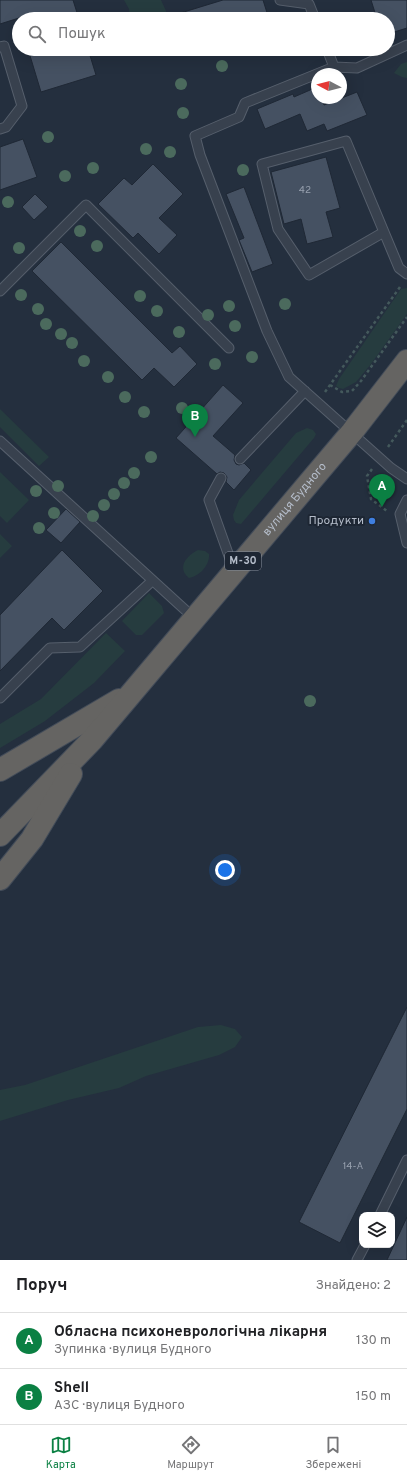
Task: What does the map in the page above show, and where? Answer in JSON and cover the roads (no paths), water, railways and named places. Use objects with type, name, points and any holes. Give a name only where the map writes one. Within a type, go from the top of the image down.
[{"type":"highway","name":"вулиця Будного","points":[[133,691],[352,432],[407,361]]},
{"type":"highway","name":"М-30","points":[[0,835],[92,740],[133,691]]},
{"type":"highway","points":[[0,770],[133,691]]},
{"type":"highway","name":"М-30","points":[[0,880],[32,839],[92,740]]},
{"type":"lane","points":[[280,0],[309,4],[312,12]]},
{"type":"lane","points":[[395,51],[407,45]]},
{"type":"lane","points":[[0,47],[4,46],[22,106],[6,127],[0,129]]},
{"type":"lane","points":[[329,56],[334,67]]},
{"type":"lane","points":[[383,56],[357,68],[334,67],[245,103],[239,117],[196,136],[200,155],[267,331],[289,376],[391,468],[407,479]]},
{"type":"lane","points":[[384,232],[309,275],[278,229],[262,164],[346,142],[384,232],[399,268],[407,274]]},
{"type":"lane","points":[[0,291],[86,205],[229,348]]},
{"type":"lane","points":[[240,459],[305,391]]},
{"type":"lane","points":[[0,441],[194,618]]},
{"type":"lane","points":[[222,478],[208,500],[234,572]]},
{"type":"lane","points":[[407,500],[400,514],[407,543]]},
{"type":"lane","points":[[0,698],[50,648],[80,647],[152,581]]},
{"type":"lane","points":[[381,1212],[407,1160]]},
{"type":"lane","points":[[357,1260],[363,1248]]},
{"type":"place","name":"Shell","points":[[195,437]]},
{"type":"place","name":"Обласна психоневрологічна лікарня","points":[[382,507]]},
{"type":"place","name":"Продукти","points":[[372,521]]}]
